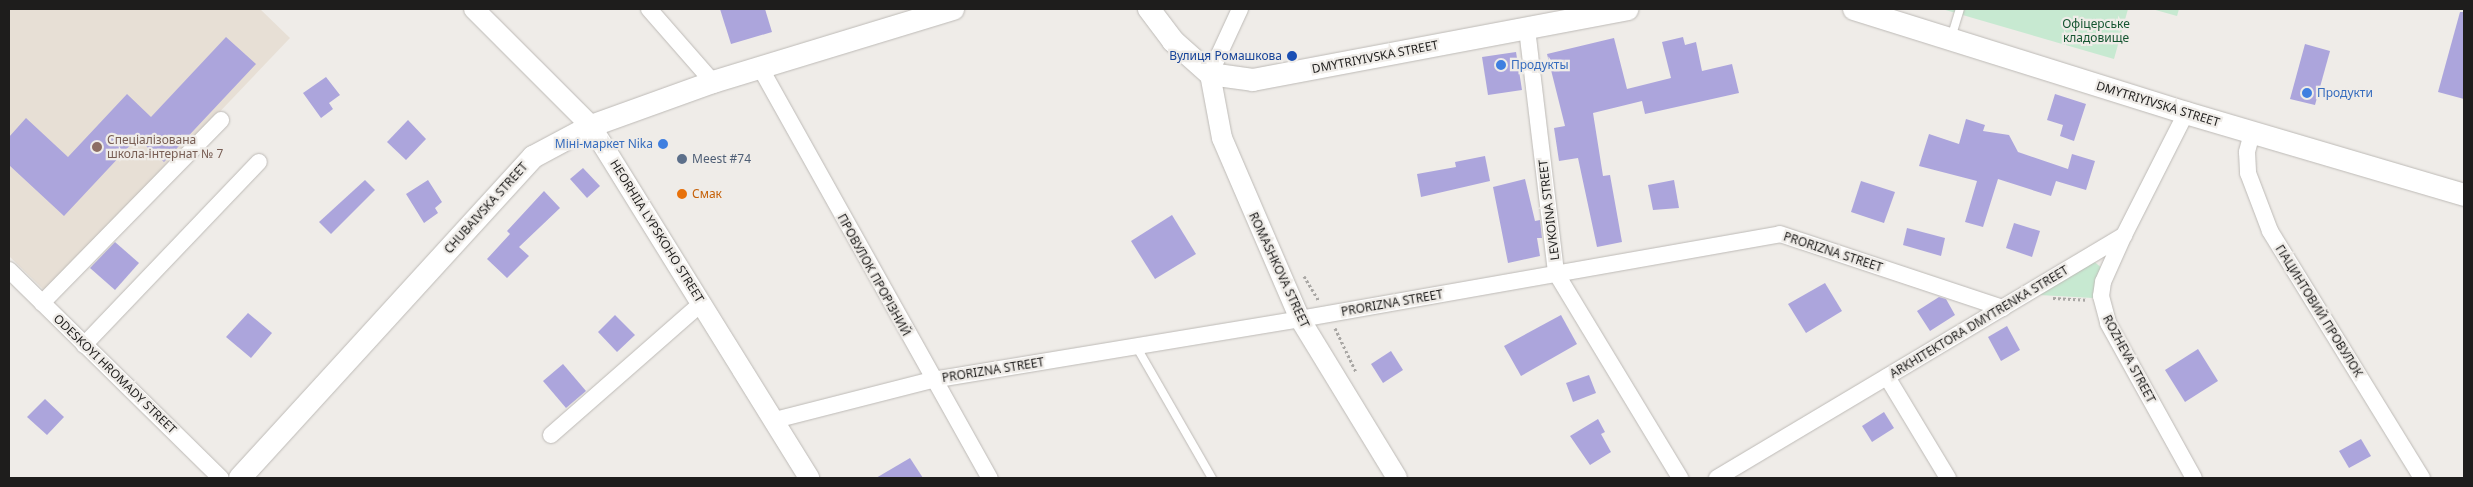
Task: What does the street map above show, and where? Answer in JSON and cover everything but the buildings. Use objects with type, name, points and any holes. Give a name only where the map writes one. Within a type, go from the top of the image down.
[{"type":"main road","name":"CHUBAIVSKA STREET","points":[[240,478],[533,157],[591,126],[713,82],[761,69],[953,9]]},
{"type":"main road","points":[[1149,9],[1173,41],[1210,74]]},
{"type":"main road","name":"DMYTRIYIVSKA STREET","points":[[1854,9],[2186,113],[2464,195]]},
{"type":"main road","name":"DMYTRIYIVSKA STREET","points":[[1210,74],[1253,80],[1527,29],[1617,10]]},
{"type":"street","name":"HEORHIIA LYPSKOHO STREET","points":[[474,9],[591,126],[775,420],[809,478]]},
{"type":"street","points":[[649,9],[713,82]]},
{"type":"street","points":[[1210,74],[1240,9]]},
{"type":"street","name":"LEVKOINA STREET","points":[[1527,29],[1556,273],[1680,478]]},
{"type":"street","name":"ПРОВУЛОК ПРОРІЗНИЙ","points":[[761,69],[932,380],[990,478]]},
{"type":"street","name":"ROMASHKOVA STREET","points":[[1210,74],[1222,138],[1300,319],[1397,478]]},
{"type":"street","points":[[2124,235],[2186,113]]},
{"type":"street","points":[[42,303],[221,120]]},
{"type":"street","name":"ГІАЦИНТОВИЙ ПРОВУЛОК","points":[[2252,132],[2248,152],[2248,172],[2270,231],[2422,478]]},
{"type":"street","points":[[84,345],[259,162]]},
{"type":"street","name":"PRORIZNA STREET","points":[[775,420],[932,380],[1300,319],[1780,234],[2003,308]]},
{"type":"street","name":"ARKHITEKTORA DMYTRENKA STREET","points":[[1717,478],[2124,235]]},
{"type":"street","name":"ROZHEVA STREET","points":[[2124,235],[2103,282],[2102,310],[2194,478]]},
{"type":"street","name":"ODESKOYI HROMADY STREET","points":[[9,270],[221,478]]},
{"type":"street","points":[[552,435],[702,303]]},
{"type":"street","points":[[1886,377],[1948,478]]},
{"type":"lane","points":[[1951,39],[1960,9]]},
{"type":"lane","points":[[1136,346],[1212,478]]},
{"type":"path","points":[[1298,267],[1328,314],[1358,374]]},
{"type":"path","points":[[2022,296],[2090,301]]},
{"type":"shaded area","name":"Спеціалізована школа-інтернат № 7","points":[[9,9],[260,9],[290,38],[47,293],[9,256]]},
{"type":"green space","name":"Офіцерське кладовище","points":[[1942,9],[2128,9],[2114,59]]},
{"type":"green space","name":"Офіцерське кладовище","points":[[2152,9],[2179,9],[2177,16]]},
{"type":"green space","points":[[2091,259],[2103,269],[2093,298],[2039,295],[2036,289]]},
{"type":"place","name":"Вулиця Ромашкова","points":[[1292,56]]},
{"type":"place","name":"Продукты","points":[[1501,65]]},
{"type":"place","name":"Продукти","points":[[2307,93]]},
{"type":"place","name":"Міні-маркет Nika","points":[[663,144]]},
{"type":"place","name":"Спеціалізована школа-інтернат № 7","points":[[97,147]]},
{"type":"place","name":"Meest #74","points":[[682,159]]},
{"type":"place","name":"Смак","points":[[682,194]]}]
